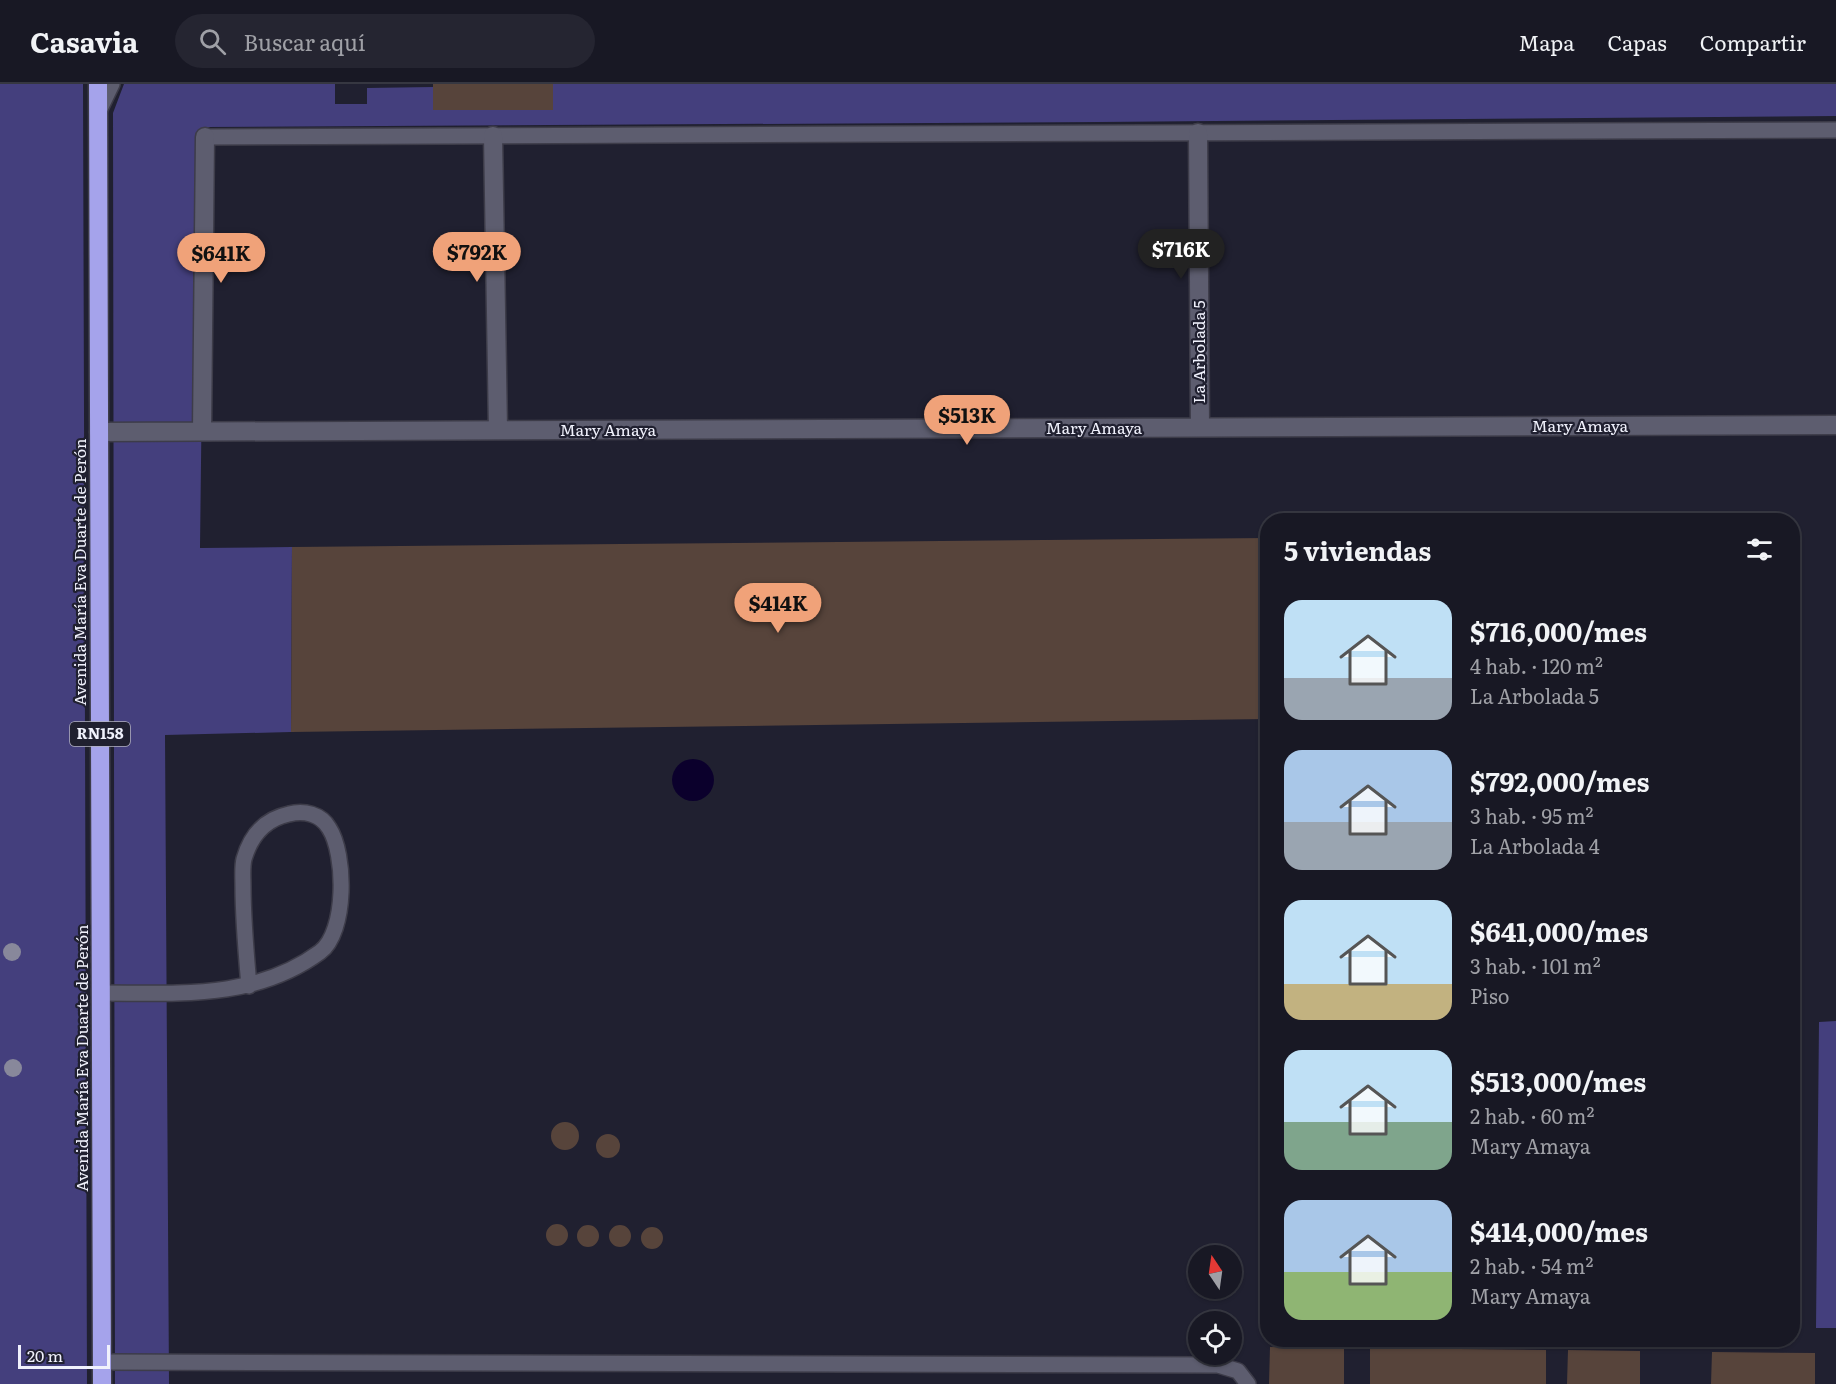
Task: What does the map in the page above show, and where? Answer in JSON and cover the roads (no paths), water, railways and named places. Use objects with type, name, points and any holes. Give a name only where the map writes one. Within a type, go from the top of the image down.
[{"type":"highway","name":"Avenida María Eva Duarte de Perón","points":[[98,84],[102,1384]]},
{"type":"street","name":"La Arbolada 5","points":[[1198,132],[1200,427]]},
{"type":"street","points":[[494,136],[498,430]]},
{"type":"street","points":[[202,431],[205,137]]},
{"type":"street","name":"Mary Amaya","points":[[99,432],[1836,425]]},
{"type":"lane","points":[[98,113],[112,84]]},
{"type":"lane","points":[[205,137],[1836,130]]},
{"type":"lane","points":[[101,993],[207,992],[249,986],[288,972],[322,951],[334,931],[341,902],[341,871],[337,849],[329,827],[316,815],[299,811],[276,817],[262,827],[251,843],[244,861],[243,926],[249,986]]},
{"type":"lane","points":[[102,1362],[1218,1365],[1238,1371],[1248,1384]]}]
